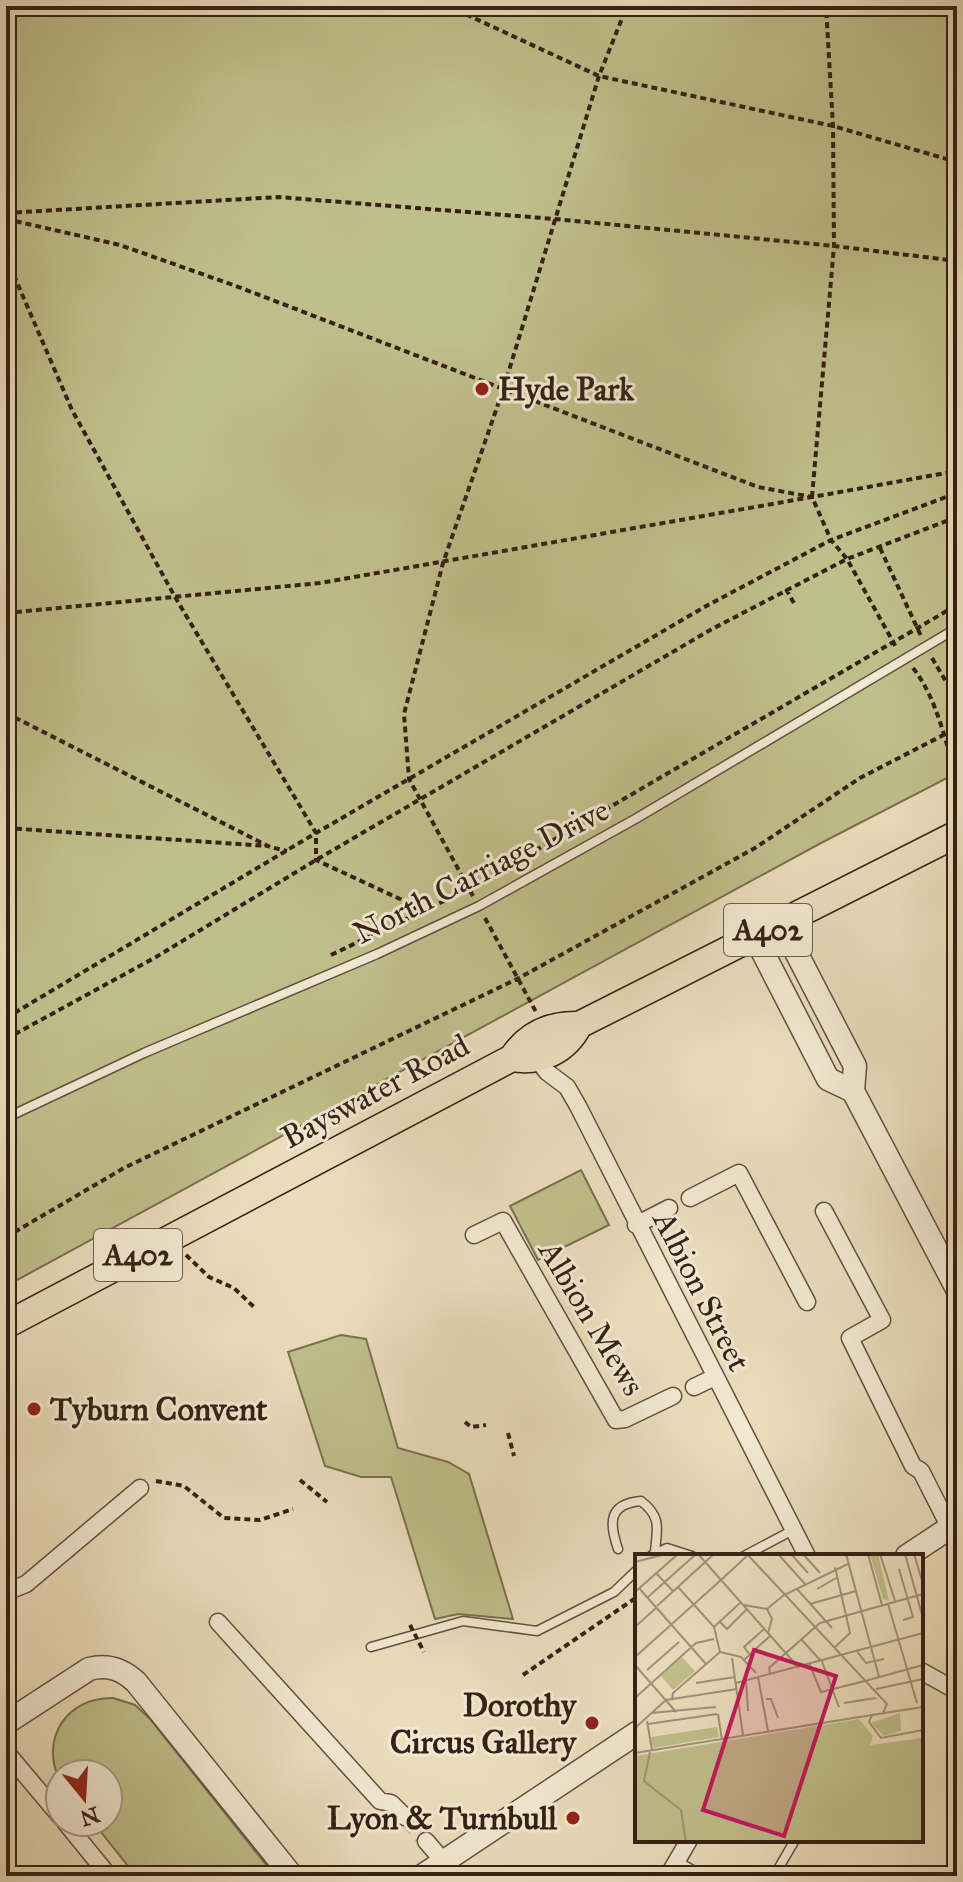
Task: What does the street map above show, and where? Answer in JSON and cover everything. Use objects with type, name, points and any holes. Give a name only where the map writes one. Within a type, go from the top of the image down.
[{"type":"main road","name":"Bayswater Road","points":[[175,1235],[269,1185],[525,1059],[566,1044],[579,1025],[957,834]]},
{"type":"main road","name":"A402","points":[[6,1325],[175,1235]]},
{"type":"street","points":[[781,923],[855,1066],[853,1091],[957,1289]]},
{"type":"street","points":[[755,937],[828,1079],[853,1091]]},
{"type":"street","name":"Albion Street","points":[[525,1059],[567,1087],[806,1554]]},
{"type":"street","points":[[690,1198],[739,1173],[807,1302]]},
{"type":"street","points":[[636,1225],[669,1208]]},
{"type":"street","points":[[824,1211],[882,1320],[850,1338],[913,1466],[921,1471],[953,1526],[910,1554]]},
{"type":"street","name":"Albion Mews","points":[[474,1235],[503,1221],[616,1420],[625,1419],[673,1396]]},
{"type":"street","name":"Albion Mews","points":[[694,1387],[715,1377]]},
{"type":"street","points":[[6,1592],[26,1584],[140,1488]]},
{"type":"street","points":[[218,1622],[380,1801],[391,1803],[405,1817]]},
{"type":"street","points":[[6,1723],[89,1669],[105,1667],[121,1671],[136,1682],[292,1876]]},
{"type":"street","points":[[923,1672],[957,1691]]},
{"type":"street","points":[[422,1876],[450,1869],[635,1734]]},
{"type":"street","points":[[6,1752],[44,1797]]},
{"type":"street","points":[[78,1838],[109,1876]]},
{"type":"street","points":[[426,1841],[450,1869]]},
{"type":"street","points":[[668,1876],[688,1842]]},
{"type":"lane","name":"North Carriage Drive","points":[[6,1118],[144,1053],[479,906],[637,818],[957,628]]},
{"type":"lane","points":[[618,1549],[611,1529],[614,1513],[626,1503],[641,1501],[653,1511],[657,1525],[653,1554]]},
{"type":"lane","points":[[748,1554],[793,1530]]},
{"type":"lane","points":[[653,1554],[667,1548],[686,1554]]},
{"type":"lane","points":[[371,1647],[463,1621],[537,1631],[614,1592],[635,1572]]},
{"type":"lane","points":[[774,1876],[794,1842]]},
{"type":"lane","points":[[677,1861],[703,1876]]},
{"type":"path","points":[[448,6],[599,76],[833,126],[957,162]]},
{"type":"path","points":[[538,1016],[409,779],[404,714],[443,563],[503,390],[599,76],[627,6]]},
{"type":"path","points":[[826,6],[833,126],[834,246],[812,497],[831,540],[847,559],[892,642],[920,677],[946,733],[957,776]]},
{"type":"path","points":[[6,216],[278,197],[555,219],[957,261]]},
{"type":"path","points":[[6,216],[120,245],[236,286],[758,487],[812,497]]},
{"type":"path","points":[[6,257],[72,410],[175,597],[316,833],[316,860]]},
{"type":"path","points":[[6,613],[320,583],[957,471]]},
{"type":"path","points":[[6,1018],[708,605],[831,540],[957,493]]},
{"type":"path","points":[[6,1039],[156,957],[712,629],[847,559],[957,517]]},
{"type":"path","points":[[880,548],[916,627],[957,700]]},
{"type":"path","points":[[786,589],[795,605]]},
{"type":"path","name":"North Carriage Drive","points":[[469,889],[957,605]]},
{"type":"path","points":[[6,713],[270,847],[287,852]]},
{"type":"path","points":[[6,1237],[124,1168],[519,978],[755,848],[860,778],[957,728]]},
{"type":"path","points":[[6,828],[270,847]]},
{"type":"path","points":[[316,860],[413,905],[429,930]]},
{"type":"path","points":[[175,1235],[188,1258],[209,1277],[234,1288],[256,1309]]},
{"type":"path","points":[[465,1422],[471,1427],[486,1425]]},
{"type":"path","points":[[508,1433],[514,1456]]},
{"type":"path","points":[[300,1480],[327,1502]]},
{"type":"path","points":[[140,1488],[153,1481],[184,1486],[224,1518],[260,1520],[293,1509]]},
{"type":"path","points":[[523,1675],[635,1598]]},
{"type":"path","points":[[410,1625],[424,1652]]},
{"type":"green space","name":"Hyde Park","points":[[6,6],[957,6],[957,773],[821,843],[6,1286]]},
{"type":"green space","points":[[581,1170],[609,1225],[538,1260],[510,1206]]},
{"type":"green space","points":[[341,1335],[366,1339],[398,1448],[448,1462],[469,1474],[513,1619],[458,1614],[435,1619],[391,1477],[361,1477],[325,1466],[288,1352]]},
{"type":"green space","points":[[113,1698],[135,1705],[150,1719],[275,1876],[136,1876],[106,1838],[124,1838],[124,1758],[54,1758],[55,1736],[61,1723],[82,1705]]},
{"type":"tunnel","points":[[405,1817],[426,1841]]},
{"type":"place","name":"Hyde Park","points":[[482,389]]},
{"type":"place","name":"Tyburn Convent","points":[[34,1409]]},
{"type":"place","name":"Dorothy Circus Gallery","points":[[592,1723]]},
{"type":"place","name":"Lyon & Turnbull","points":[[573,1818]]}]
